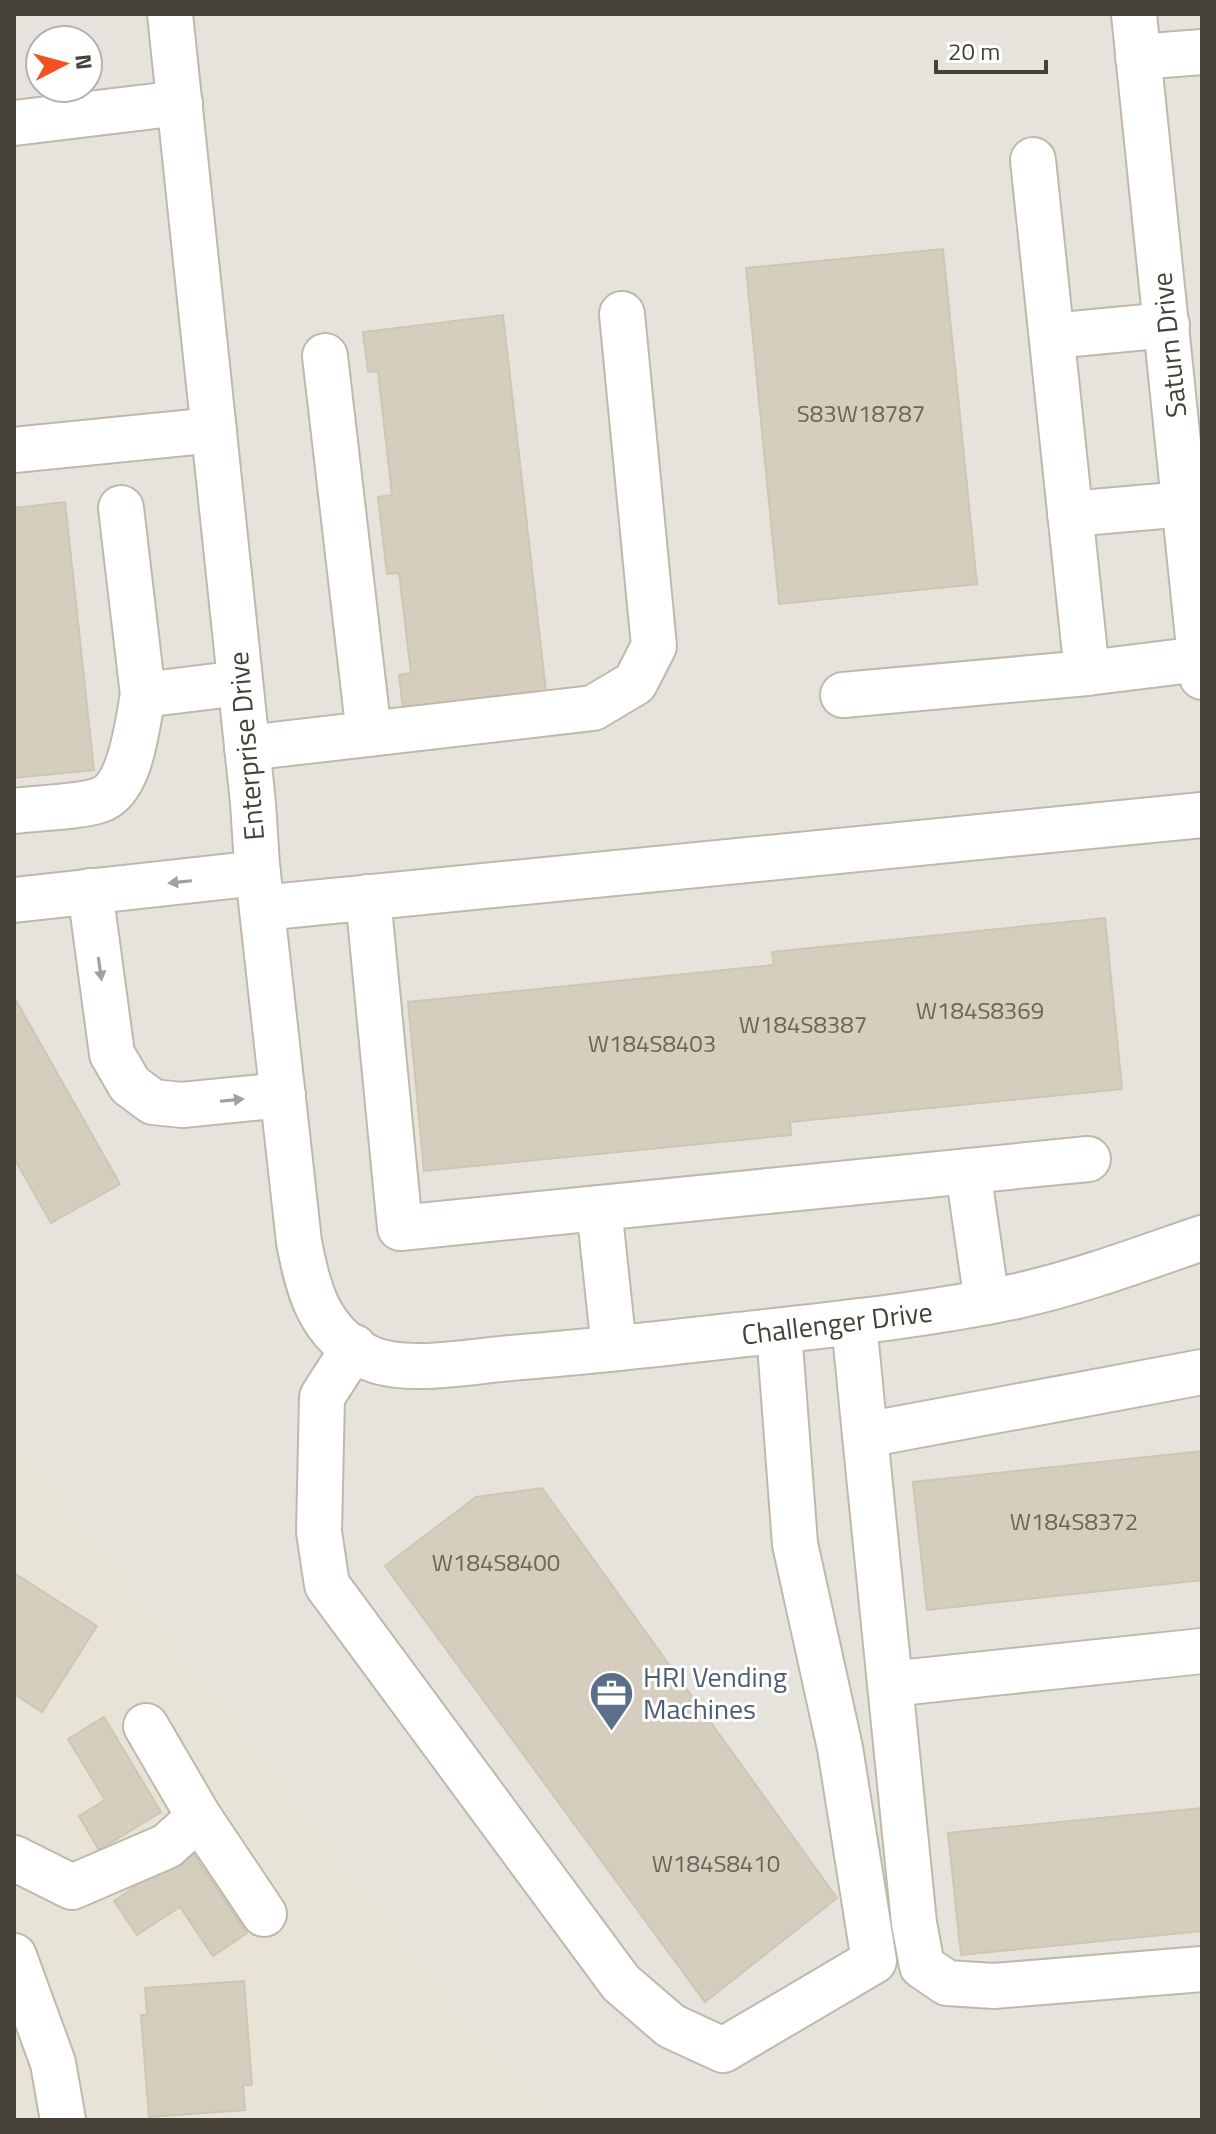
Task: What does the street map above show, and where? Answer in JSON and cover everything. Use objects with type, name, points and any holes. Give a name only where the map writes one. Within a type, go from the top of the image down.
[{"type":"street","name":"Enterprise Drive","points":[[170,14],[260,890],[299,1242],[307,1285],[320,1313],[336,1334],[368,1357],[406,1366],[462,1362]]},
{"type":"street","name":"Saturn Drive","points":[[1134,14],[1201,668]]},
{"type":"street","points":[[1138,57],[1202,52]]},
{"type":"street","points":[[14,123],[180,103]]},
{"type":"street","points":[[1033,160],[1087,673]]},
{"type":"street","points":[[247,748],[593,708],[635,683],[654,646],[622,314]]},
{"type":"street","points":[[1052,336],[1167,325]]},
{"type":"street","points":[[325,356],[369,734]]},
{"type":"street","points":[[14,450],[214,430]]},
{"type":"street","points":[[1070,514],[1185,504]]},
{"type":"street","points":[[14,811],[101,800],[118,789],[128,763],[143,695],[121,508]]},
{"type":"street","points":[[843,695],[1087,673],[1201,668]]},
{"type":"street","points":[[143,695],[240,683]]},
{"type":"street","points":[[14,900],[90,891],[260,890],[368,897],[1202,815]]},
{"type":"street","points":[[90,891],[112,1054],[130,1085],[153,1102],[182,1105],[283,1095]]},
{"type":"street","points":[[368,897],[400,1228],[1088,1159]]},
{"type":"street","points":[[968,1171],[987,1302]]},
{"type":"street","points":[[599,1208],[614,1348]]},
{"type":"street","name":"Challenger Drive","points":[[462,1362],[854,1323],[987,1302],[1080,1280],[1202,1239]]},
{"type":"street","points":[[854,1323],[914,1923],[922,1966],[947,1983],[994,1986],[1202,1969]]},
{"type":"street","points":[[354,1347],[322,1397],[319,1532],[327,1585],[621,1983],[671,2026],[723,2050],[874,1961],[840,1748],[795,1544],[779,1331]]},
{"type":"street","points":[[865,1435],[1202,1372]]},
{"type":"street","points":[[890,1684],[1202,1651]]},
{"type":"street","points":[[146,1726],[199,1817],[264,1914]]},
{"type":"street","points":[[14,1858],[72,1887],[167,1846],[199,1817]]},
{"type":"street","points":[[14,1956],[53,2063],[63,2120]]},
{"type":"shaded area","points":[[14,14],[1202,14],[1202,2120],[562,2120],[497,2053],[14,1434]]},
{"type":"shaded area","points":[[14,1434],[497,2053],[562,2120],[14,2120]]},
{"type":"building","points":[[943,249],[977,584],[779,604],[746,268]]},
{"type":"building","points":[[503,315],[547,700],[404,717],[399,675],[411,673],[399,573],[387,574],[378,497],[392,495],[378,371],[368,372],[363,332]]},
{"type":"building","points":[[65,502],[94,770],[14,778],[14,508]]},
{"type":"building","points":[[1105,918],[1122,1089],[790,1122],[791,1135],[424,1171],[408,1002],[774,965],[772,952]]},
{"type":"building","points":[[14,997],[120,1184],[51,1223],[14,1158]]},
{"type":"building","points":[[1202,1451],[1202,1580],[927,1610],[913,1482]]},
{"type":"building","name":"HRI Vending Machines","points":[[542,1488],[837,1898],[705,2002],[385,1566],[476,1497]]},
{"type":"building","points":[[14,1573],[97,1626],[42,1712],[14,1694]]},
{"type":"building","points":[[104,1717],[161,1812],[99,1850],[79,1816],[105,1800],[68,1739]]},
{"type":"building","points":[[1202,1808],[1202,1931],[961,1955],[948,1833]]},
{"type":"building","points":[[190,1849],[247,1933],[213,1956],[180,1907],[137,1935],[114,1901]]},
{"type":"building","points":[[244,1981],[252,2085],[243,2085],[245,2110],[149,2117],[141,2015],[147,2015],[145,1988]]},
{"type":"place","name":"HRI Vending Machines","points":[[612,1732]]}]
